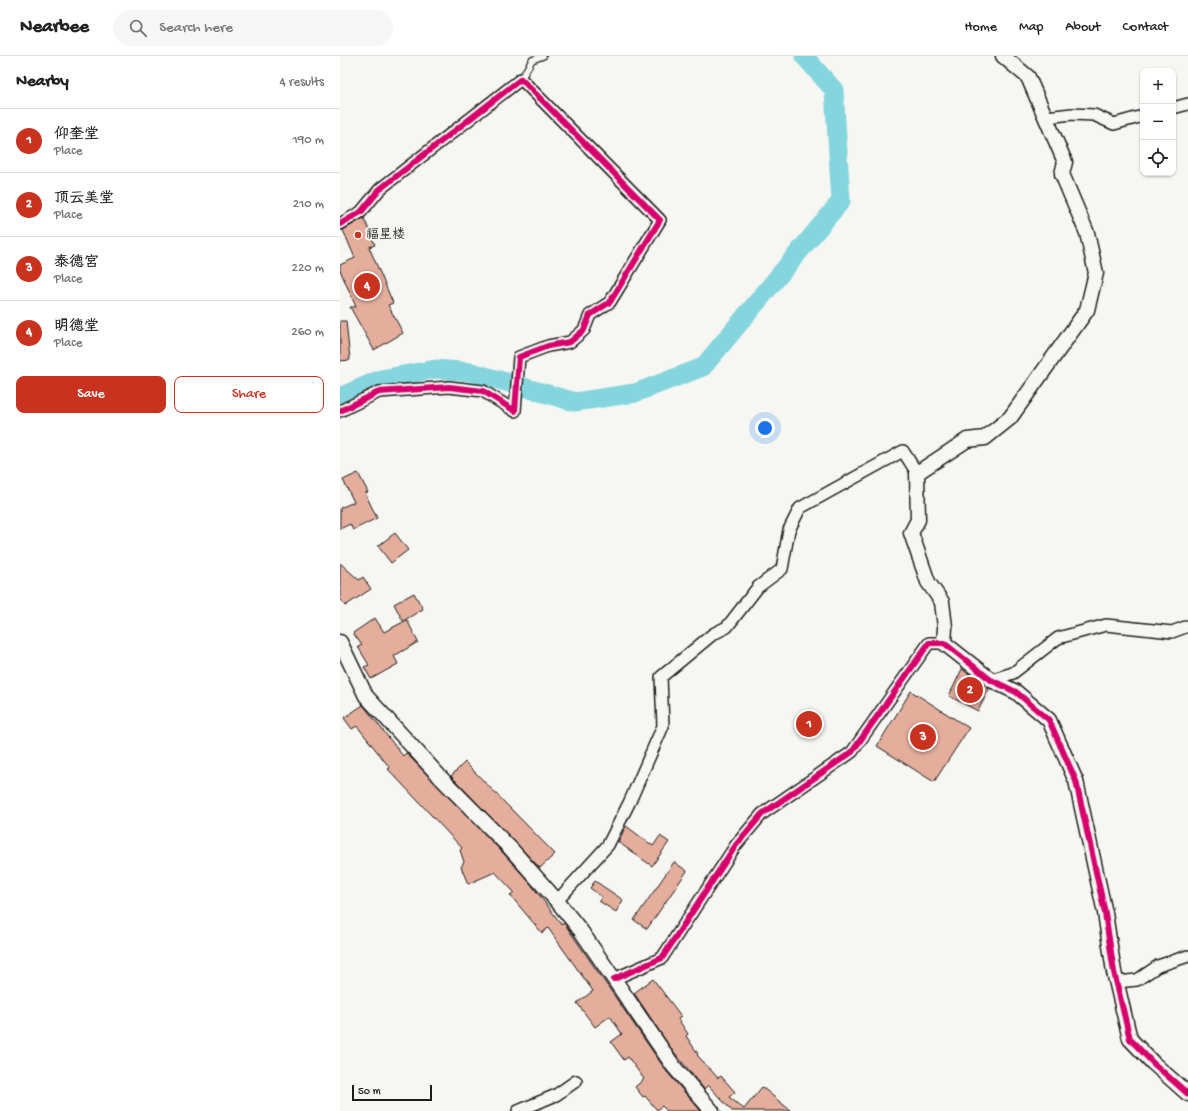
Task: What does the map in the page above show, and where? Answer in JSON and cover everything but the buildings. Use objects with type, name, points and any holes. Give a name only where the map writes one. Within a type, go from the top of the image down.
[{"type":"street","points":[[917,473],[967,440],[985,438],[1010,418],[1087,310],[1096,274],[1088,240],[1062,174],[1065,162],[1046,117],[1028,77],[1003,56]]},
{"type":"street","points":[[340,224],[361,212],[380,189],[521,79],[660,220],[610,302],[590,315],[584,330],[570,342],[548,346],[519,357],[515,411],[483,391],[449,387],[379,392],[340,411]]},
{"type":"street","points":[[1176,107],[1188,104]]},
{"type":"street","points":[[1046,117],[1072,114],[1094,115],[1114,124],[1140,117]]},
{"type":"street","points":[[557,900],[608,845],[630,801],[663,726],[661,677],[713,634],[727,627],[758,587],[782,569],[790,530],[800,508],[903,451],[917,473],[918,520],[911,533],[928,582],[942,602],[945,627],[944,643]]},
{"type":"street","points":[[991,680],[1013,673],[1058,638],[1065,636],[1106,625],[1172,632],[1188,626]]},
{"type":"street","points":[[340,642],[366,696],[382,715],[511,849],[557,900],[581,931],[674,1066],[712,1111]]},
{"type":"street","points":[[614,980],[662,958],[736,845],[762,814],[852,752],[929,643],[944,643],[991,680],[1016,692],[1049,720],[1076,781],[1105,913],[1117,982],[1130,1039],[1153,1063],[1188,1094]]},
{"type":"street","points":[[1117,982],[1137,980],[1158,966],[1188,956]]},
{"type":"street","points":[[518,1111],[556,1095],[576,1081]]},
{"type":"lane","points":[[521,79],[532,60],[544,56]]},
{"type":"waterway","points":[[340,397],[381,379],[436,369],[471,372],[575,402],[635,393],[703,367],[841,201],[834,90],[804,56]]},
{"type":"cycle path","points":[[340,224],[361,212],[380,189],[521,79],[660,220],[610,302],[590,315],[584,330],[570,342],[548,346],[519,357],[515,411],[483,391],[449,387],[379,392],[340,411]]},
{"type":"cycle path","points":[[614,979],[662,958],[736,845],[762,814],[852,752],[929,643],[944,643],[991,680],[1016,692],[1049,720],[1076,781],[1105,913],[1114,972],[1130,1039],[1153,1063],[1188,1094]]},
{"type":"place","name":"福星楼","points":[[358,235]]},
{"type":"place","name":"明德堂","points":[[367,286]]},
{"type":"place","name":"顶云美堂","points":[[970,690]]},
{"type":"place","name":"仰奎堂","points":[[809,724]]},
{"type":"place","name":"泰德宫","points":[[923,737]]}]
